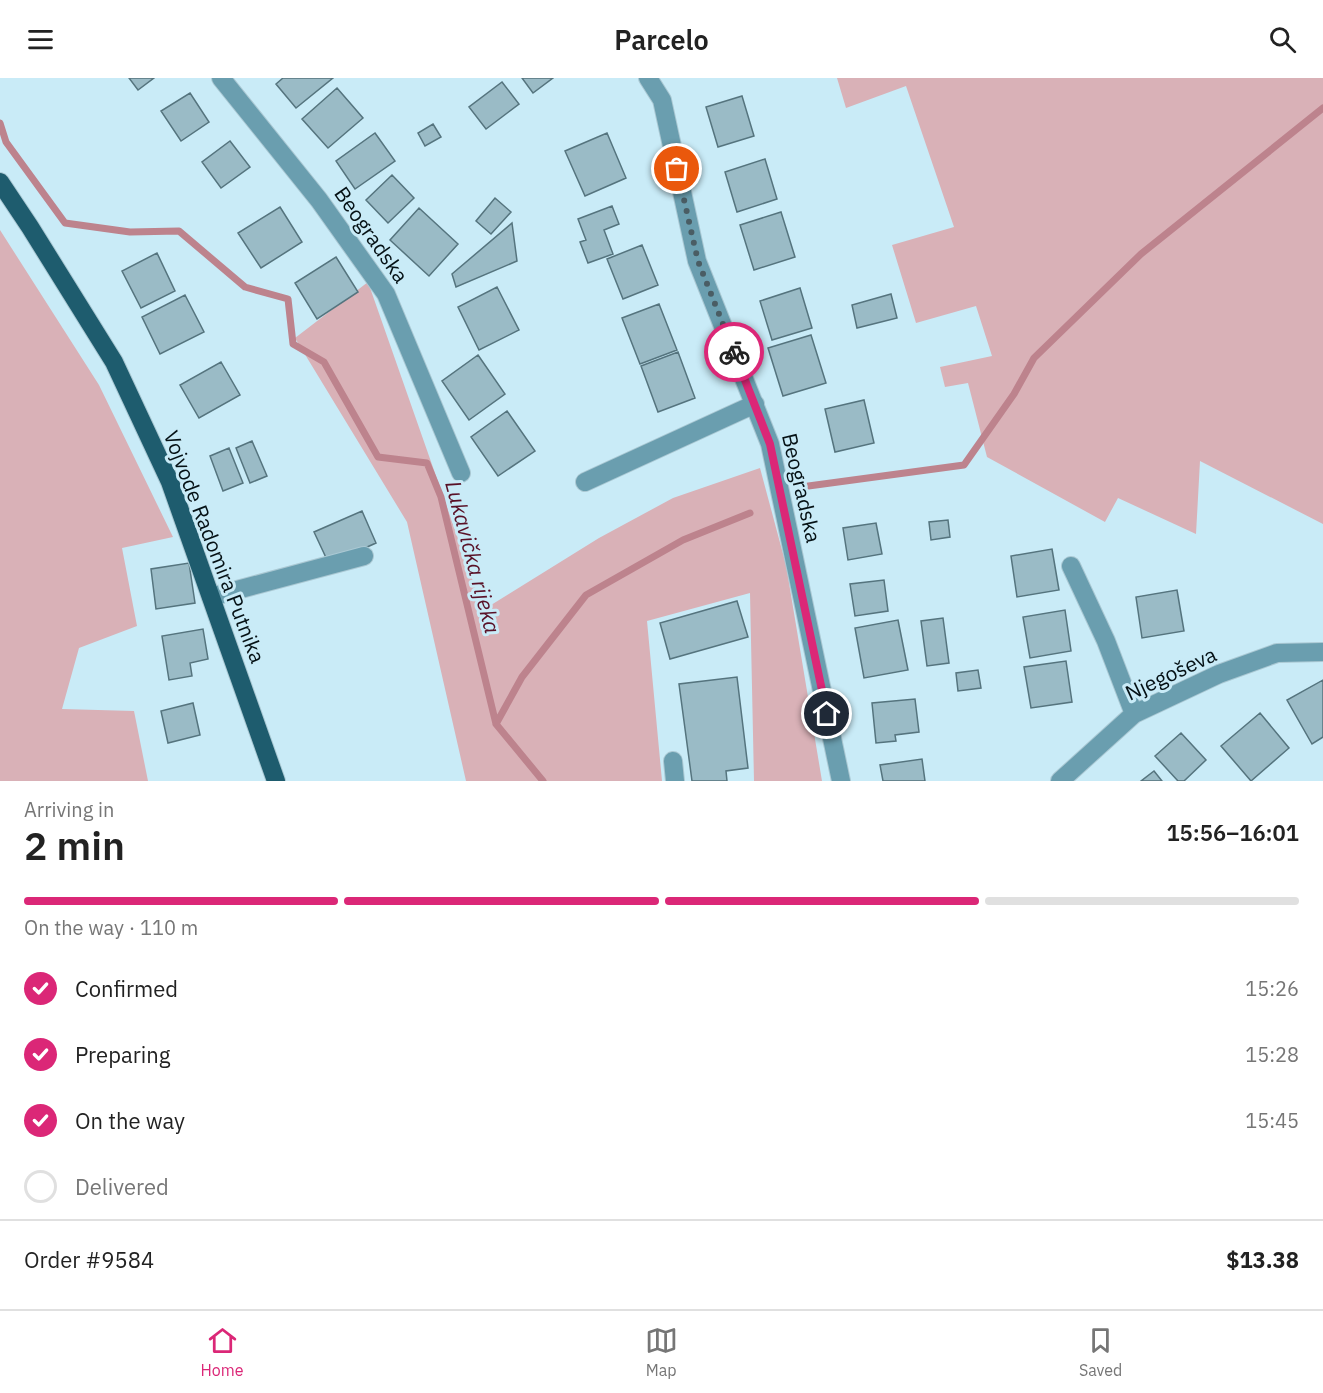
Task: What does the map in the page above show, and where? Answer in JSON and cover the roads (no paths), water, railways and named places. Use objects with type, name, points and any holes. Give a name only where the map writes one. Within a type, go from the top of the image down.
[{"type":"main road","name":"Vojvode Radomira Putnika","points":[[0,182],[114,362],[170,482],[276,781]]},
{"type":"street","name":"Beogradska","points":[[221,78],[319,200],[386,294],[461,473]]},
{"type":"street","name":"Beogradska","points":[[648,78],[662,100],[698,261],[770,444],[841,781]]},
{"type":"street","points":[[585,482],[754,404]]},
{"type":"street","points":[[211,597],[364,556]]},
{"type":"street","points":[[1071,566],[1106,641],[1134,714]]},
{"type":"street","name":"Njegoševa","points":[[1060,781],[1134,714],[1219,674],[1277,653],[1323,652]]},
{"type":"street","points":[[673,762],[675,781]]},
{"type":"waterway","points":[[801,487],[964,465],[1014,394],[1034,358],[1141,254],[1323,108]]},
{"type":"waterway","name":"Lukavička rijeka","points":[[0,123],[6,142],[65,223],[130,232],[179,231],[245,287],[288,299],[293,344],[324,362],[378,457],[427,463],[441,497],[496,724],[543,781]]},
{"type":"waterway","points":[[496,724],[522,677],[586,595],[683,540],[750,513]]}]
